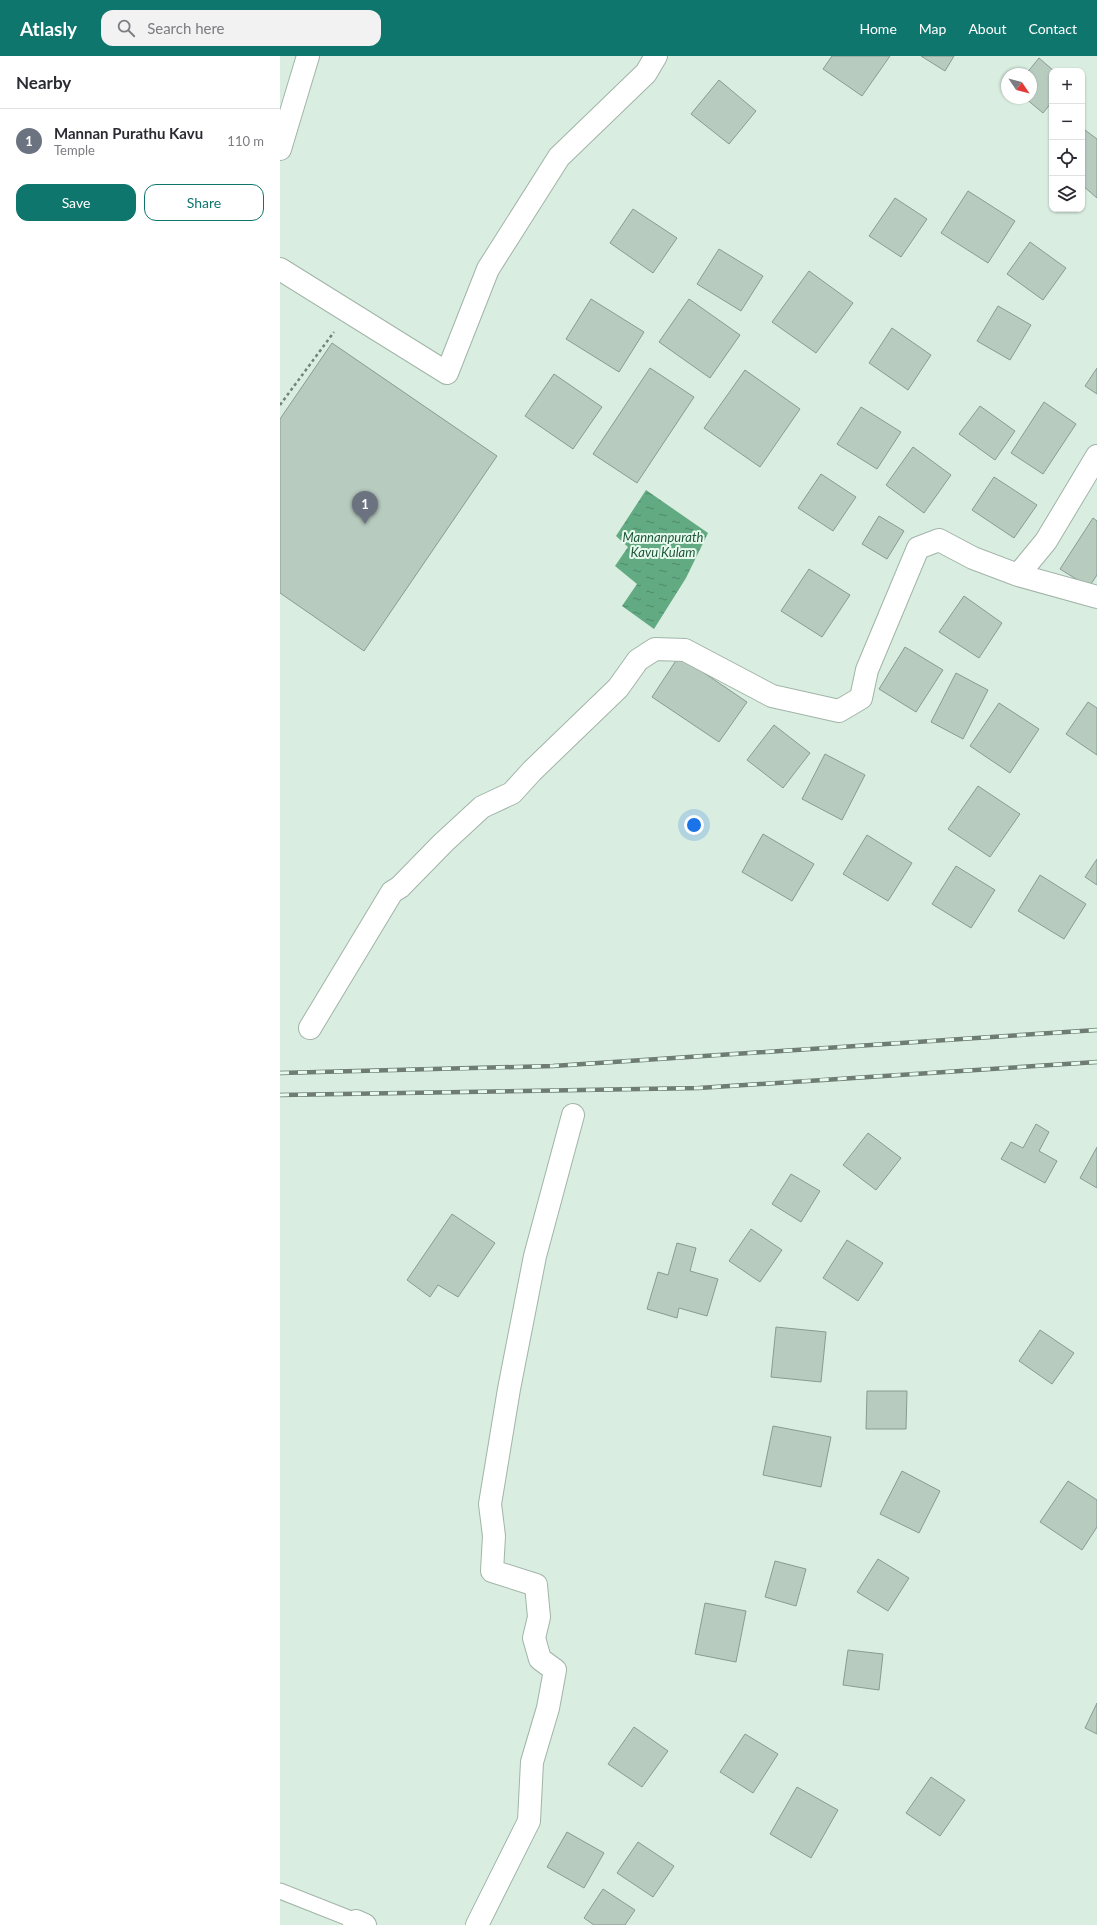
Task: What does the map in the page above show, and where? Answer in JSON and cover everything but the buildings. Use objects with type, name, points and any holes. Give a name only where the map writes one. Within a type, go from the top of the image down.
[{"type":"street","points":[[280,149],[308,56]]},
{"type":"street","points":[[280,269],[447,373],[488,269],[555,164],[560,157],[646,73],[656,56]]},
{"type":"street","points":[[1018,575],[1046,541],[1097,456]]},
{"type":"street","points":[[310,1028],[392,892],[400,887],[443,843],[482,807],[512,793],[532,771],[618,688],[638,660],[655,649],[684,650],[772,696],[839,710],[861,698],[868,670],[918,548],[939,540],[973,558],[1018,575],[1097,597]]},
{"type":"street","points":[[477,1925],[529,1821],[532,1762],[548,1708],[555,1670],[540,1659],[534,1638],[539,1617],[536,1584],[492,1571],[494,1536],[490,1504],[509,1389],[535,1256],[573,1115]]},
{"type":"lane","points":[[280,1891],[358,1924]]},
{"type":"path","points":[[280,405],[349,312]]},
{"type":"water","name":"Mannanpurath Kavu Kulam","points":[[646,490],[708,533],[686,578],[654,629],[622,606],[637,584],[615,566],[628,547],[616,536]]},
{"type":"railway","points":[[280,1073],[553,1066],[1097,1030]]},
{"type":"railway","points":[[280,1095],[699,1088],[1097,1062]]},
{"type":"place","name":"Mannan Purathu Kavu","points":[[365,524]]}]
